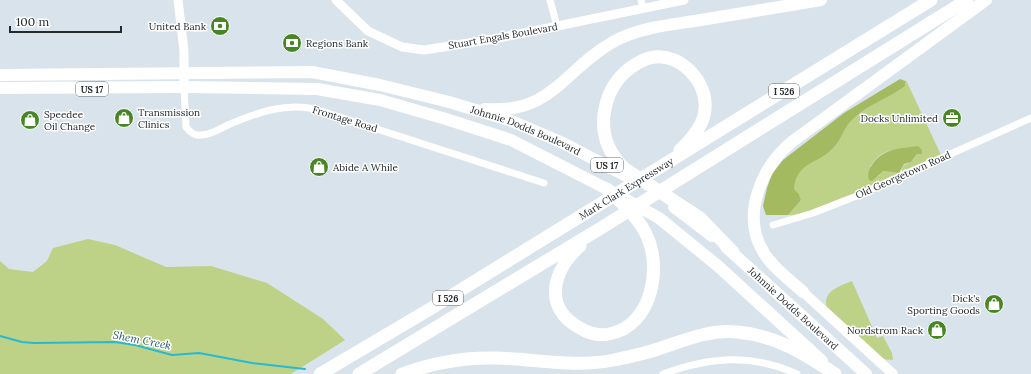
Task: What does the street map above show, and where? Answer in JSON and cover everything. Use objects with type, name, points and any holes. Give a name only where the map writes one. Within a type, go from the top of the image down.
[{"type":"highway","points":[[465,107],[509,109],[524,107],[533,103],[564,83],[604,48],[639,31],[821,0]]},
{"type":"highway","name":"Mark Clark Expressway","points":[[320,374],[664,165],[930,0]]},
{"type":"highway","name":"Mark Clark Expressway","points":[[359,374],[682,179],[967,0]]},
{"type":"highway","points":[[803,292],[764,253],[754,231],[755,204],[758,190],[770,166],[783,149],[793,141],[986,0]]},
{"type":"highway","points":[[664,165],[695,133],[704,117],[705,108],[702,90],[698,81],[690,71],[670,59],[655,57],[642,60],[634,65],[620,77],[612,88],[603,118],[607,145],[615,159],[625,169],[700,218],[733,252]]},
{"type":"highway","name":"Johnnie Dodds Boulevard","points":[[184,73],[312,72],[380,85],[465,107],[509,120],[563,143],[619,171],[672,206],[733,252],[866,374]]},
{"type":"highway","name":"US 17","points":[[0,75],[184,73]]},
{"type":"highway","name":"Johnnie Dodds Boulevard","points":[[184,87],[317,89],[380,100],[511,140],[607,189],[658,218],[712,261],[836,374]]},
{"type":"highway","name":"US 17","points":[[0,88],[184,87]]},
{"type":"highway","points":[[601,228],[566,262],[561,269],[555,288],[558,307],[568,320],[576,326],[591,333],[608,334],[627,326],[642,311],[652,287],[654,266],[652,246],[640,223],[607,189]]},
{"type":"highway","points":[[402,374],[432,364],[489,358],[562,364],[600,362],[628,357],[704,334],[735,332],[774,339],[797,349],[836,374]]},
{"type":"highway","points":[[849,358],[870,374]]},
{"type":"main road","name":"Johnnie Dodds Boulevard","points":[[803,292],[893,374]]},
{"type":"street","points":[[178,0],[184,51],[184,87]]},
{"type":"street","points":[[179,14],[184,0]]},
{"type":"street","name":"Stuart Engals Boulevard","points":[[336,0],[368,31],[402,47],[424,50],[557,26],[642,4],[684,0]]},
{"type":"street","points":[[550,0],[557,26]]},
{"type":"street","name":"Frontage Road","points":[[184,87],[186,127],[193,134],[199,136],[213,132],[255,113],[299,106],[315,109],[544,183]]},
{"type":"street","name":"Old Georgetown Road","points":[[774,225],[813,213],[854,197],[1031,118]]},
{"type":"street","points":[[663,374],[684,366],[709,361],[734,359],[776,365],[797,374]]},
{"type":"green space","points":[[900,79],[905,81],[905,86],[857,115],[849,124],[839,141],[828,153],[804,168],[799,173],[794,189],[799,194],[801,200],[788,215],[766,215],[763,206],[767,188],[772,174],[783,160],[844,113]]},
{"type":"green space","points":[[906,80],[941,155],[902,171],[903,166],[912,161],[917,154],[896,150],[885,152],[875,160],[870,167],[878,176],[882,171],[899,173],[860,192],[812,211],[788,215],[801,200],[799,194],[794,189],[799,173],[809,164],[828,153],[834,147],[849,124],[857,115],[898,91],[904,86]]},
{"type":"green space","points":[[918,146],[922,150],[922,154],[917,154],[911,162],[904,164],[899,173],[883,171],[872,181],[869,180],[868,174],[870,168],[876,159],[881,155],[892,150]]},
{"type":"green space","points":[[88,239],[115,245],[166,267],[211,266],[267,283],[323,319],[345,340],[291,374],[0,374],[0,261],[9,269],[33,272],[47,261],[53,248]]},
{"type":"green space","points":[[852,281],[877,338],[883,336],[892,353],[893,360],[882,359],[827,309],[827,298],[832,290]]},
{"type":"waterway","name":"Shem Creek","points":[[0,336],[22,342],[34,343],[115,342],[135,345],[172,355],[199,353],[252,363],[305,369]]},
{"type":"place","name":"United Bank","points":[[220,26]]},
{"type":"place","name":"Regions Bank","points":[[292,43]]},
{"type":"place","name":"Transmission Clinics","points":[[124,118]]},
{"type":"place","name":"Docks Unlimited","points":[[952,118]]},
{"type":"place","name":"Speedee Oil Change","points":[[30,120]]},
{"type":"place","name":"Abide A While","points":[[319,167]]},
{"type":"place","name":"Dick's Sporting Goods","points":[[994,304]]},
{"type":"place","name":"Nordstrom Rack","points":[[937,330]]}]
